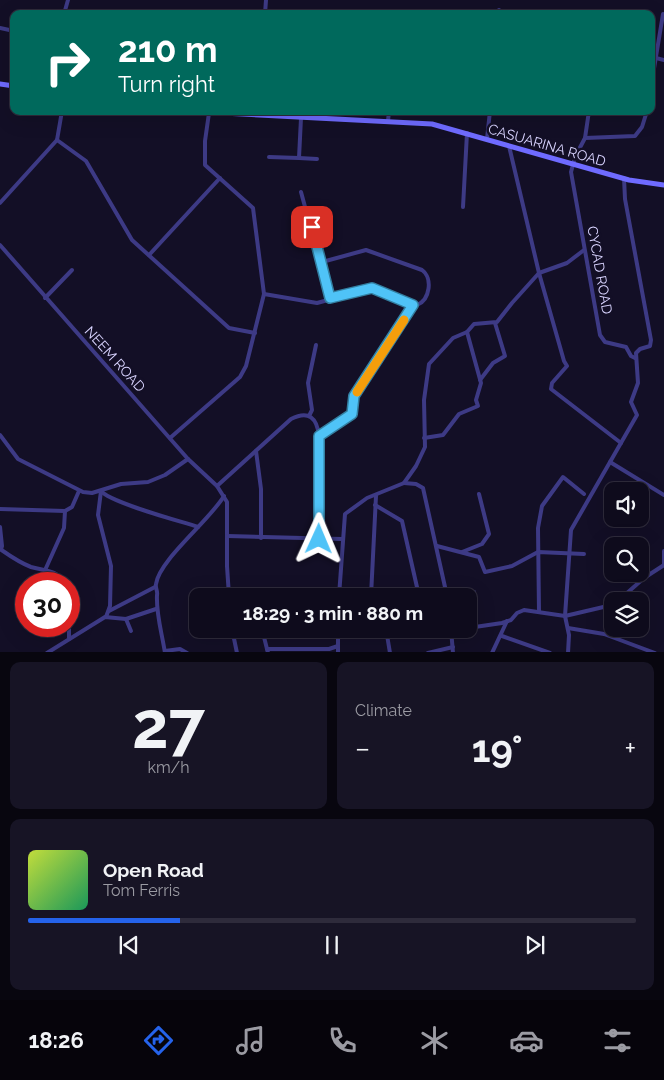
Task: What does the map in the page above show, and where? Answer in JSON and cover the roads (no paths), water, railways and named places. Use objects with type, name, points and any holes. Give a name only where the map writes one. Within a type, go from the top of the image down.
[{"type":"street","points":[[655,64],[663,14]]},
{"type":"street","points":[[656,58],[664,60]]},
{"type":"street","points":[[0,203],[57,140],[61,115]]},
{"type":"street","points":[[170,438],[240,377],[246,366],[264,294],[253,208],[208,169],[204,161],[210,115]]},
{"type":"street","name":"CASUARINA ROAD","points":[[273,115],[432,124],[624,178],[664,185]]},
{"type":"street","points":[[388,121],[389,115]]},
{"type":"street","points":[[487,139],[490,115]]},
{"type":"street","points":[[572,163],[585,138],[588,115]]},
{"type":"street","points":[[585,138],[635,136],[642,128],[646,115]]},
{"type":"street","points":[[299,158],[301,118]]},
{"type":"street","points":[[463,207],[467,133]]},
{"type":"street","points":[[57,140],[86,160],[127,234],[229,328],[255,334]]},
{"type":"street","points":[[510,146],[539,273],[567,366],[552,383],[551,389],[620,443]]},
{"type":"street","points":[[269,157],[317,159]]},
{"type":"street","name":"CYCAD ROAD","points":[[572,163],[572,178],[584,250],[602,338],[605,342],[626,347],[631,356],[635,358]]},
{"type":"street","points":[[149,255],[220,178]]},
{"type":"street","points":[[568,652],[568,628],[565,616],[571,530],[637,413],[631,402],[638,382],[635,358],[637,350],[650,346],[651,340],[625,198],[624,178]]},
{"type":"street","points":[[301,192],[322,262],[330,298]]},
{"type":"street","name":"NEEM ROAD","points":[[0,244],[45,298],[188,459],[217,486],[224,496]]},
{"type":"street","points":[[264,294],[315,303],[372,288],[413,305],[421,303],[430,284],[428,276],[422,270],[366,250],[322,262]]},
{"type":"street","points":[[404,483],[420,459],[424,447],[424,400],[430,364],[453,338],[467,332],[474,324],[500,320],[512,302],[539,273],[567,262],[584,250]]},
{"type":"street","points":[[45,298],[72,270]]},
{"type":"street","points":[[319,436],[352,414],[354,396],[413,305]]},
{"type":"street","points":[[480,380],[495,362],[505,356],[504,346],[495,322]]},
{"type":"street","points":[[424,438],[443,435],[459,414],[478,406],[476,400],[481,386],[467,332]]},
{"type":"street","points":[[309,416],[312,410],[308,383],[316,345]]},
{"type":"street","points":[[217,486],[291,419],[309,416],[317,423],[319,436],[319,539]]},
{"type":"street","points":[[0,435],[18,459],[79,491],[101,491],[121,484],[148,482],[164,475],[188,459]]},
{"type":"street","points":[[256,451],[261,489],[261,538]]},
{"type":"street","points":[[9,459],[14,454]]},
{"type":"street","points":[[610,462],[664,495]]},
{"type":"street","points":[[539,612],[538,528],[542,506],[563,477],[584,494]]},
{"type":"street","points":[[339,588],[345,514],[365,499],[404,483],[416,484],[423,488],[445,588]]},
{"type":"street","points":[[0,509],[65,511],[72,507],[79,491]]},
{"type":"street","points":[[101,491],[105,496],[117,502],[145,509],[160,517],[198,527]]},
{"type":"street","points":[[47,652],[106,616],[109,611],[111,566],[98,515],[101,491]]},
{"type":"street","points":[[462,552],[485,541],[490,534],[479,494]]},
{"type":"street","points":[[76,495],[83,495]]},
{"type":"street","points":[[187,652],[180,649],[165,652],[156,609],[157,596],[155,587],[158,578],[173,556],[215,510],[224,496]]},
{"type":"street","points":[[224,496],[228,507],[229,588]]},
{"type":"street","points":[[371,588],[376,496]]},
{"type":"street","points":[[375,505],[402,521],[417,588]]},
{"type":"street","points":[[46,568],[64,528],[65,511]]},
{"type":"street","points":[[0,527],[2,546],[0,549],[28,565],[46,568],[52,572]]},
{"type":"street","points":[[227,536],[342,539]]},
{"type":"street","points":[[477,545],[485,572],[512,566],[538,552],[584,554]]},
{"type":"street","points":[[437,546],[479,557]]},
{"type":"street","points":[[628,592],[644,578],[664,565],[664,552]]},
{"type":"street","points":[[109,611],[155,587]]},
{"type":"street","points":[[477,627],[507,621],[519,611],[565,616],[604,607]]},
{"type":"street","points":[[106,616],[126,619],[156,609]]},
{"type":"street","points":[[126,619],[131,631]]},
{"type":"street","points":[[492,652],[502,636],[507,621]]},
{"type":"street","points":[[568,628],[604,634],[655,652]]},
{"type":"street","points":[[502,636],[550,652]]},
{"type":"street","points":[[234,638],[238,652]]},
{"type":"street","points":[[264,638],[267,651],[329,649],[338,646]]},
{"type":"street","points":[[338,638],[338,652]]},
{"type":"street","points":[[389,638],[390,652]]},
{"type":"street","points":[[452,638],[454,652]]},
{"type":"street","points":[[428,652],[453,647]]}]
